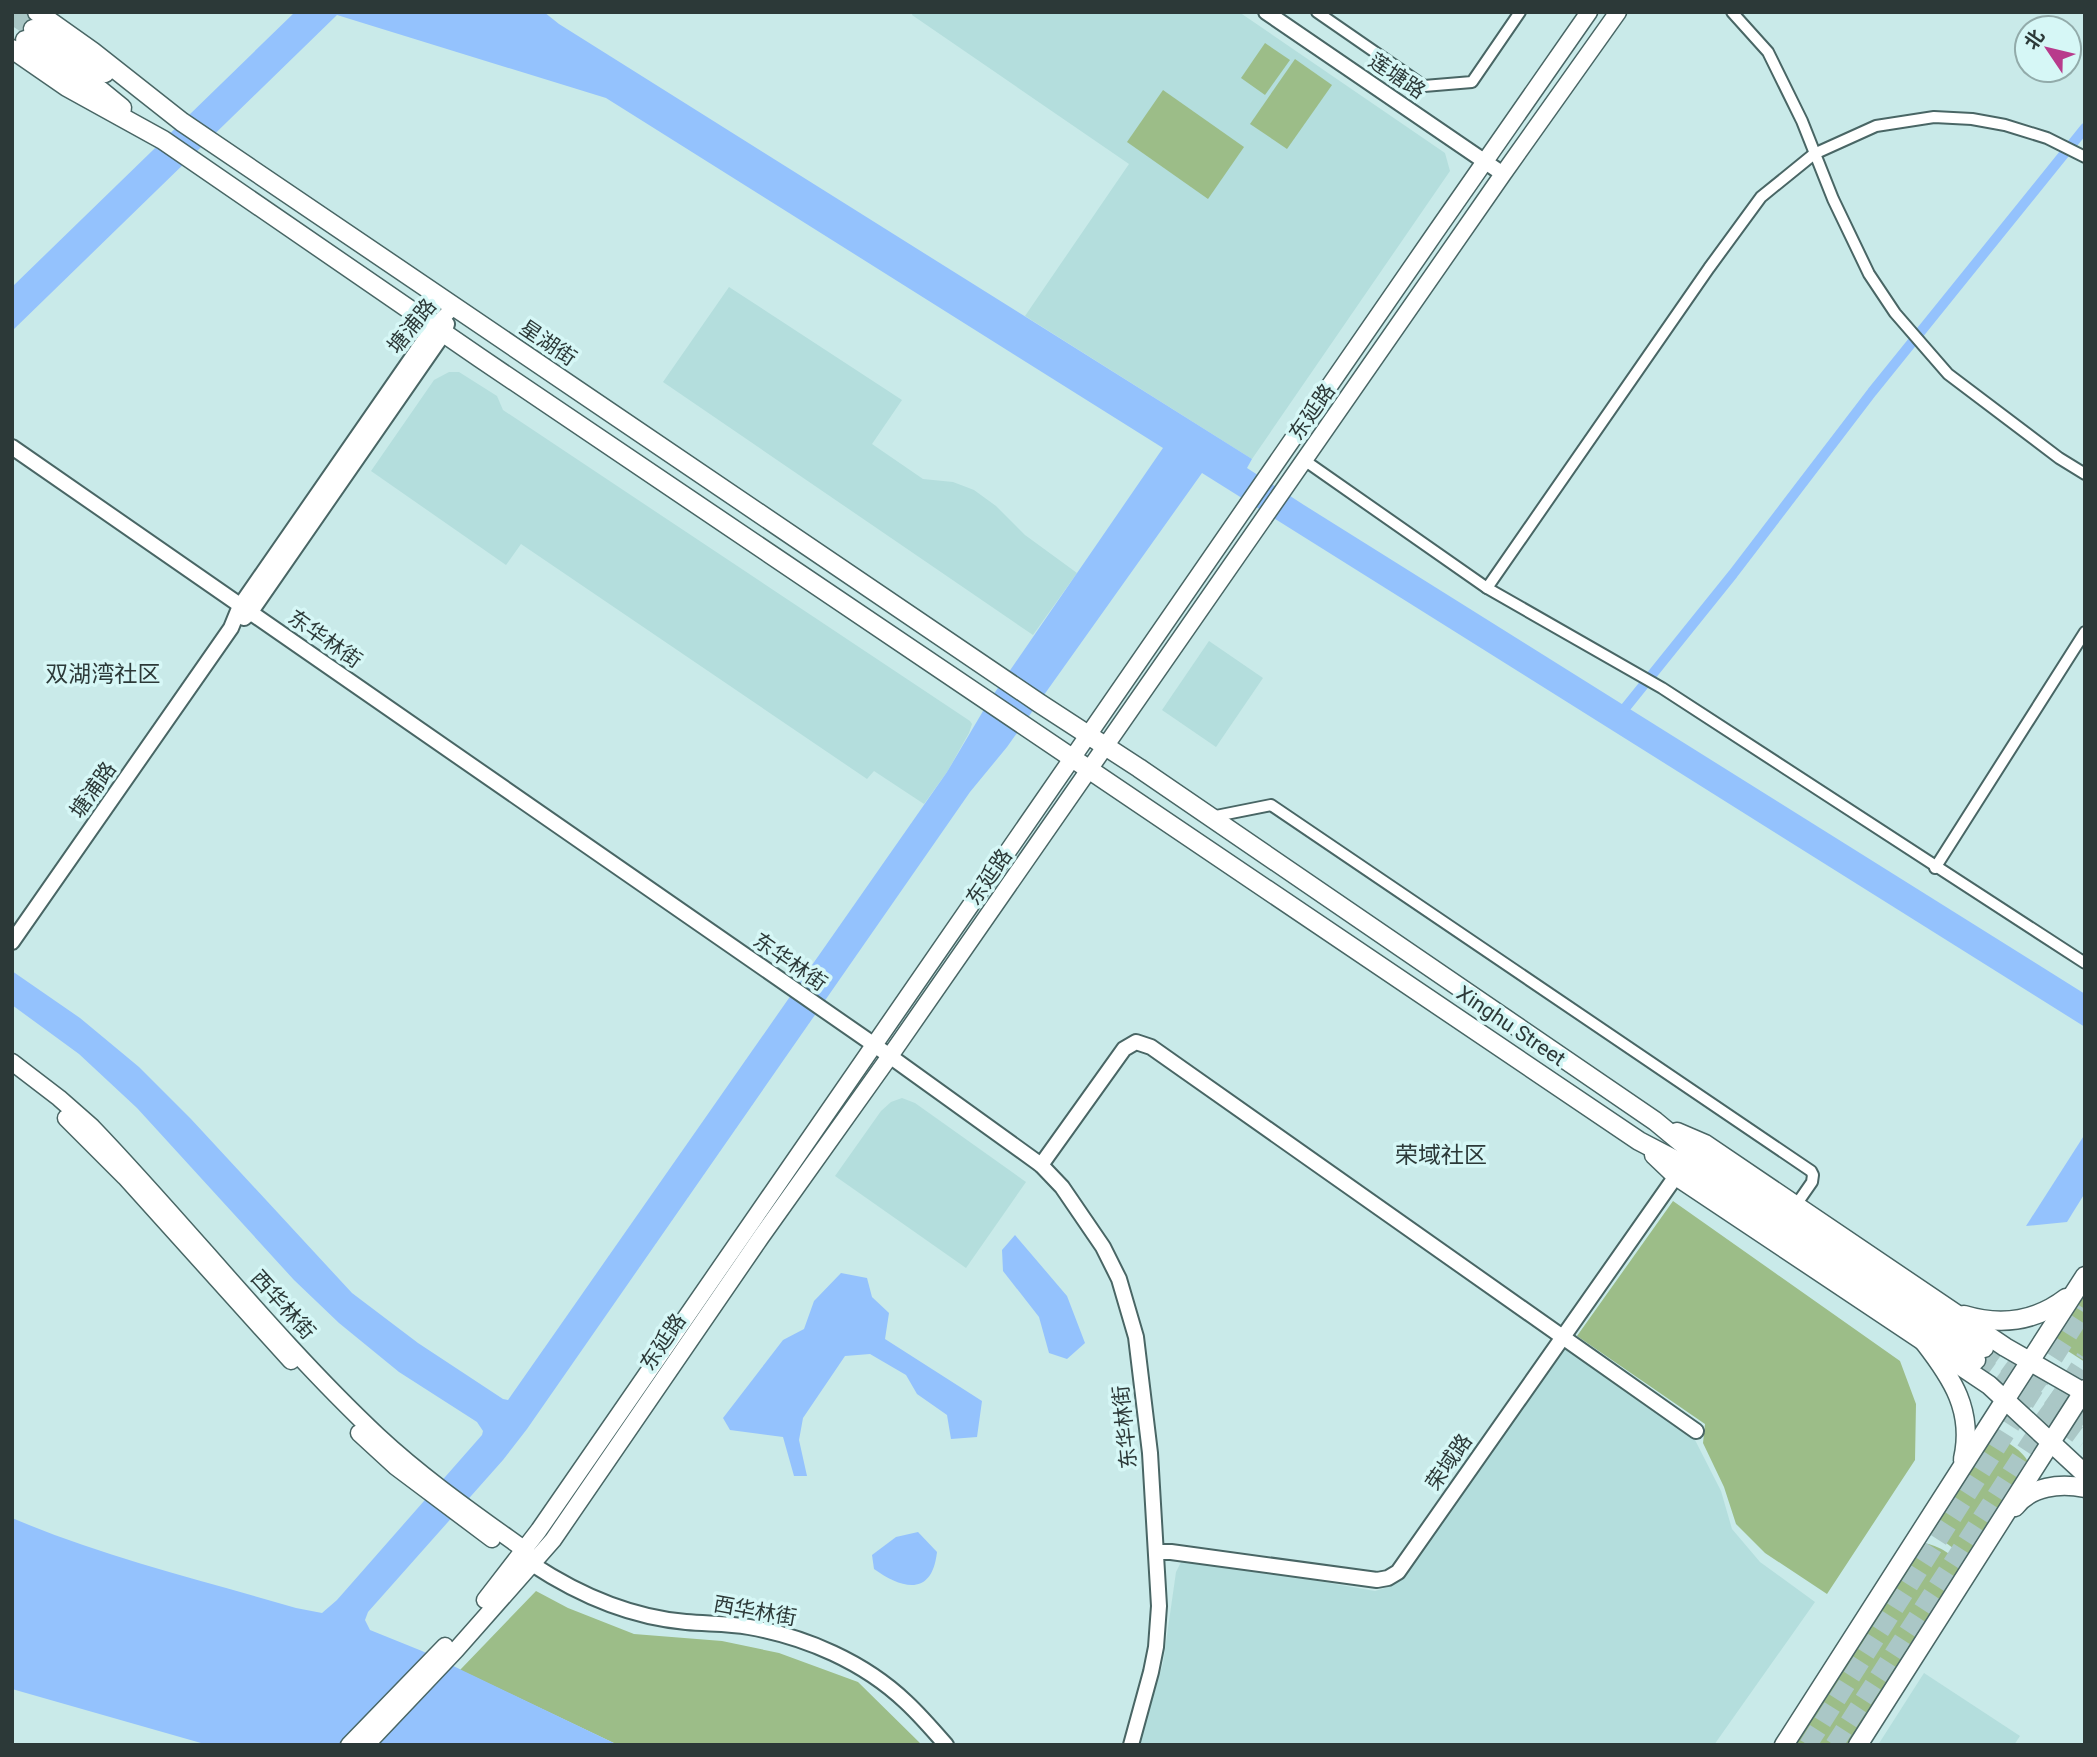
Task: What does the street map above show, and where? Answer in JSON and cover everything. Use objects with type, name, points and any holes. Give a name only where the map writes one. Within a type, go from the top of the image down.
[{"type":"main road","name":"东延路","points":[[366,1745],[526,1558],[1070,756],[1268,476],[1588,12]]},
{"type":"main road","name":"东延路","points":[[526,1558],[553,1540],[761,1237],[1618,12]]},
{"type":"main road","name":"星湖街","points":[[27,33],[92,51],[174,117],[1039,703]]},
{"type":"main road","name":"星湖街","points":[[27,33],[67,87],[160,138],[1023,725]]},
{"type":"main road","name":"Xinghu Street","points":[[1023,725],[1639,1141],[1686,1166],[1980,1354],[1696,1155],[1655,1121],[1105,745],[1039,703]]},
{"type":"main road","name":"西华林街","points":[[12,1062],[92,1127],[340,1398],[432,1489]]},
{"type":"main road","name":"西华林街","points":[[12,1075],[85,1135],[333,1406],[396,1467],[432,1489],[526,1558]]},
{"type":"main road","points":[[1655,1121],[1705,1144],[2005,1347],[2084,1391],[1858,1745]]},
{"type":"main road","points":[[1639,1141],[1676,1176],[1989,1385],[2085,1474]]},
{"type":"main road","points":[[1784,1745],[2085,1276]]},
{"type":"main road","points":[[1952,1311],[1993,1322],[2020,1320],[2048,1310],[2075,1291]]},
{"type":"main road","points":[[1924,1342],[1954,1384],[1960,1398],[1966,1425],[1966,1445],[1961,1469]]},
{"type":"main road","points":[[1985,1546],[2020,1501],[2030,1493],[2063,1485],[2085,1488]]},
{"type":"main road","name":"东延路","points":[[349,1745],[451,1648]]},
{"type":"street","name":"莲塘路","points":[[1266,12],[1503,174]]},
{"type":"street","points":[[1317,12],[1424,86],[1472,82],[1520,12]]},
{"type":"street","points":[[1732,12],[1768,52],[1802,121],[1868,274],[1895,313],[1948,374],[2059,458],[2085,474]]},
{"type":"street","points":[[1487,588],[1761,197],[1814,154],[1876,126],[1934,117],[1972,119],[2005,125],[2047,138],[2085,157]]},
{"type":"street","name":"塘浦路","points":[[12,942],[454,307]]},
{"type":"street","name":"东华林街","points":[[12,447],[890,1056],[1041,1165],[1069,1196],[1103,1247],[1119,1279],[1130,1310],[1136,1337],[1148,1440],[1159,1597],[1156,1647],[1131,1745]]},
{"type":"street","points":[[1304,460],[1487,588],[1662,688],[1935,868],[2085,963]]},
{"type":"street","points":[[1935,868],[2085,632]]},
{"type":"street","points":[[1211,817],[1271,805],[1811,1171],[1812,1182],[1796,1205]]},
{"type":"street","points":[[1041,1165],[1124,1049],[1136,1042],[1150,1047],[1696,1431]]},
{"type":"street","name":"荣域路","points":[[1156,1552],[1377,1580],[1398,1572],[1676,1176]]},
{"type":"street","name":"西华林街","points":[[526,1558],[577,1591],[628,1611],[685,1622],[749,1627],[800,1640],[833,1653],[891,1689],[946,1745]]},
{"type":"shaded area","points":[[913,12],[1239,12],[1445,153],[1450,171],[1252,459],[1025,316],[1129,164],[912,15]]},
{"type":"shaded area","points":[[729,287],[902,400],[872,444],[923,479],[953,482],[974,490],[996,506],[1025,535],[1077,573],[1033,635],[663,382]]},
{"type":"shaded area","points":[[449,372],[459,372],[497,396],[503,410],[970,721],[972,724],[969,733],[947,772],[924,804],[874,771],[867,779],[521,544],[506,565],[371,471],[434,380]]},
{"type":"shaded area","points":[[1209,641],[1263,678],[1216,747],[1162,710]]},
{"type":"shaded area","points":[[902,1098],[915,1103],[1026,1182],[966,1268],[835,1176],[881,1111],[891,1102]]},
{"type":"shaded area","points":[[1566,1344],[1694,1438],[1721,1491],[1732,1529],[1760,1562],[1815,1602],[1714,1745],[1139,1745],[1163,1663],[1176,1572],[1181,1562],[1188,1558],[1375,1591],[1388,1587],[1406,1573]]},
{"type":"shaded area","points":[[1924,1673],[2020,1736],[2014,1745],[1878,1745]]},
{"type":"green space","points":[[1265,43],[1290,60],[1265,95],[1241,78]]},
{"type":"green space","points":[[1295,59],[1332,85],[1287,149],[1250,124]]},
{"type":"green space","points":[[1163,90],[1244,147],[1208,199],[1127,142]]},
{"type":"green space","points":[[1673,1201],[1900,1361],[1916,1404],[1915,1460],[1827,1594],[1765,1553],[1736,1524],[1724,1487],[1703,1443],[1705,1424],[1577,1336]]},
{"type":"green space","points":[[2085,1285],[2085,1362],[2060,1346],[2055,1336]]},
{"type":"green space","points":[[1993,1437],[2013,1446],[2028,1462],[1968,1557],[1965,1557],[1930,1531],[1988,1439]]},
{"type":"green space","points":[[1923,1543],[1946,1552],[1959,1565],[1962,1570],[1953,1585],[1848,1745],[1794,1745]]},
{"type":"green space","points":[[536,1591],[568,1608],[634,1634],[722,1641],[779,1653],[858,1682],[922,1745],[618,1745],[460,1670]]},
{"type":"water","points":[[295,12],[544,12],[559,24],[1252,459],[1247,468],[1304,505],[2085,994],[2085,1027],[1202,473],[1007,747],[970,792],[527,1429],[503,1460],[368,1612],[365,1620],[370,1630],[422,1651],[618,1745],[208,1745],[12,1689],[12,1518],[117,1556],[296,1608],[322,1613],[337,1600],[483,1431],[477,1422],[399,1372],[339,1323],[294,1280],[137,1108],[79,1054],[12,1005],[12,971],[80,1018],[139,1067],[191,1119],[352,1293],[418,1343],[508,1400],[947,772],[989,701],[1163,448],[606,98],[337,15],[12,331],[12,287]]},
{"type":"water","points":[[2085,1134],[2085,1193],[2067,1222],[2026,1226]]},
{"type":"water","points":[[1015,1235],[1067,1296],[1085,1343],[1067,1359],[1049,1353],[1039,1317],[1003,1271],[1002,1250]]},
{"type":"water","points":[[841,1273],[867,1278],[872,1297],[889,1313],[885,1339],[982,1401],[977,1437],[951,1439],[947,1415],[917,1394],[906,1375],[870,1354],[845,1356],[803,1418],[799,1440],[807,1476],[794,1476],[783,1437],[730,1430],[723,1418],[783,1340],[804,1329],[814,1301]]},
{"type":"water","points":[[918,1532],[937,1552],[929,1576],[922,1582],[905,1584],[874,1569],[872,1555],[896,1537]]},
{"type":"waterway","points":[[1626,707],[1733,574],[1872,392],[2085,128]]},
{"type":"tunnel","points":[[12,15],[33,29]]},
{"type":"tunnel","points":[[1808,1745],[2085,1309]]},
{"type":"tunnel","points":[[1984,1348],[2085,1422]]},
{"type":"tunnel","points":[[1834,1745],[2085,1358]]},
{"type":"tunnel","points":[[1976,1360],[2085,1440]]},
{"type":"district","name":"双湖湾社区","points":[[103,674]]},
{"type":"district","name":"荣域社区","points":[[1441,1155]]}]
